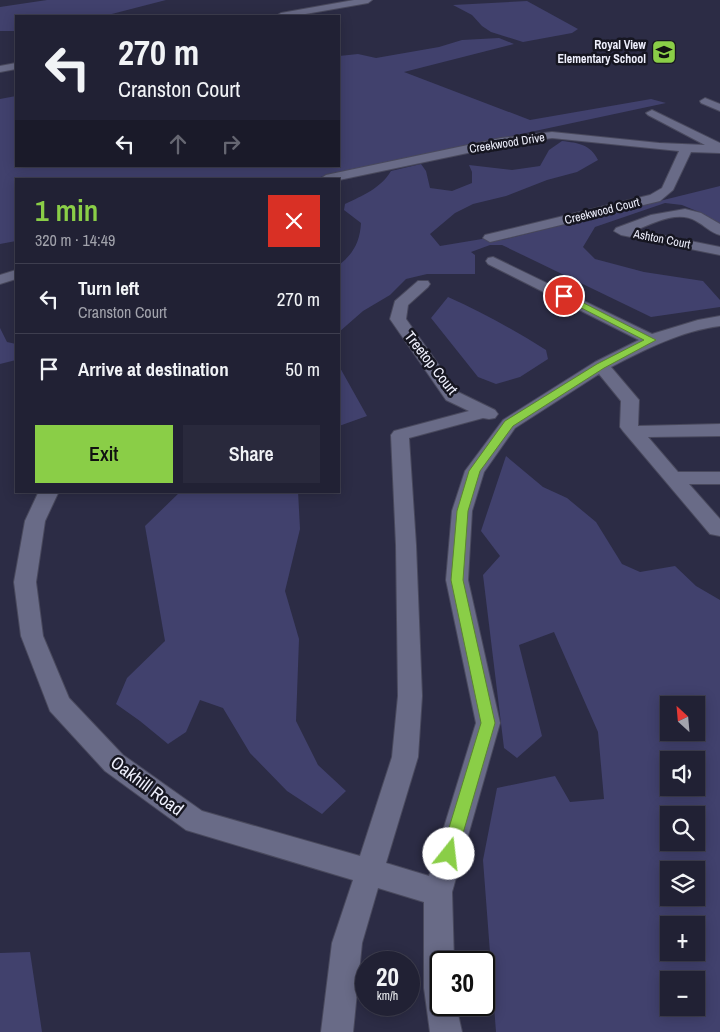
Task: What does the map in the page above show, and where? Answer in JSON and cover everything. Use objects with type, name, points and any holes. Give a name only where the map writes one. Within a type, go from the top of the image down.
[{"type":"street","points":[[286,15],[368,0]]},
{"type":"street","points":[[0,69],[15,66]]},
{"type":"street","points":[[705,101],[720,108]]},
{"type":"street","points":[[652,113],[720,148]]},
{"type":"street","name":"Creekwood Drive","points":[[331,178],[501,142],[552,135],[659,147],[720,148]]},
{"type":"street","name":"Creekwood Court","points":[[490,238],[655,198],[667,190],[687,148]]},
{"type":"street","name":"Ashton Court","points":[[720,230],[692,214],[679,213],[646,221],[621,231],[720,251]]},
{"type":"street","points":[[493,260],[651,340]]},
{"type":"street","points":[[0,280],[15,274]]},
{"type":"street","name":"Treetop Court","points":[[423,284],[400,304],[398,319],[452,396],[509,424]]},
{"type":"street","points":[[438,951],[438,892],[488,723],[457,580],[462,511],[475,471],[509,424],[601,366],[651,340],[704,323],[720,321]]},
{"type":"street","points":[[601,366],[630,400],[629,427],[717,530],[720,529]]},
{"type":"street","points":[[337,1032],[347,943],[405,757],[410,696],[406,545],[400,435],[485,412]]},
{"type":"street","points":[[633,432],[720,430]]},
{"type":"street","points":[[673,478],[720,478]]},
{"type":"street","name":"Oakhill Road","points":[[47,493],[35,521],[25,582],[32,636],[59,704],[114,763],[195,822],[438,892]]},
{"type":"street","points":[[443,1016],[446,1032]]},
{"type":"shaded area","points":[[47,0],[166,0],[108,15],[15,15],[15,31],[0,31],[0,7]]},
{"type":"shaded area","points":[[527,1],[578,29],[572,33],[523,42],[491,32],[482,26],[472,15],[453,5]]},
{"type":"shaded area","points":[[499,38],[514,44],[404,72],[530,120],[651,99],[666,103],[316,178],[15,178],[15,241],[0,244],[0,99],[15,96],[15,167],[340,167],[340,56],[358,54],[376,58],[439,47],[462,40]]},
{"type":"shaded area","points":[[562,141],[583,145],[598,160],[577,172],[547,180],[506,196],[473,204],[455,213],[430,234],[440,246],[482,239],[502,240],[720,186],[720,225],[699,212],[682,205],[665,203],[595,227],[583,247],[595,259],[644,272],[703,281],[720,300],[720,307],[651,317],[502,245],[490,245],[471,252],[475,255],[475,274],[427,274],[406,279],[390,295],[363,311],[340,331],[340,264],[355,247],[361,223],[344,210],[345,204],[377,187],[391,171],[421,164],[426,171],[430,188],[452,191],[472,183],[472,172],[469,165],[512,170],[540,166],[549,150]]},
{"type":"shaded area","points":[[448,297],[522,335],[546,350],[548,359],[520,377],[496,384],[478,377],[431,318]]},
{"type":"shaded area","points":[[0,328],[7,342],[15,344],[15,360],[0,364]]},
{"type":"shaded area","points":[[340,368],[367,416],[340,426]]},
{"type":"shaded area","points":[[506,456],[543,487],[567,498],[596,522],[622,564],[640,572],[675,566],[696,586],[720,600],[720,1032],[496,1032],[495,951],[490,951],[483,860],[497,788],[555,776],[570,802],[604,799],[598,732],[554,632],[519,645],[542,736],[517,758],[504,748],[483,575],[500,556],[481,531]]},
{"type":"shaded area","points":[[179,493],[298,493],[300,529],[285,591],[299,639],[296,721],[318,765],[346,791],[322,814],[287,791],[250,753],[223,708],[200,700],[186,732],[168,744],[116,704],[127,678],[165,641],[145,526]]},
{"type":"shaded area","points":[[30,952],[42,1032],[0,1032],[0,953]]},
{"type":"place","name":"Royal View Elementary School","points":[[664,52]]},
{"type":"route","points":[[449,854],[488,723],[457,580],[462,511],[475,471],[509,424],[525,412],[601,366],[651,340],[564,296]]}]
